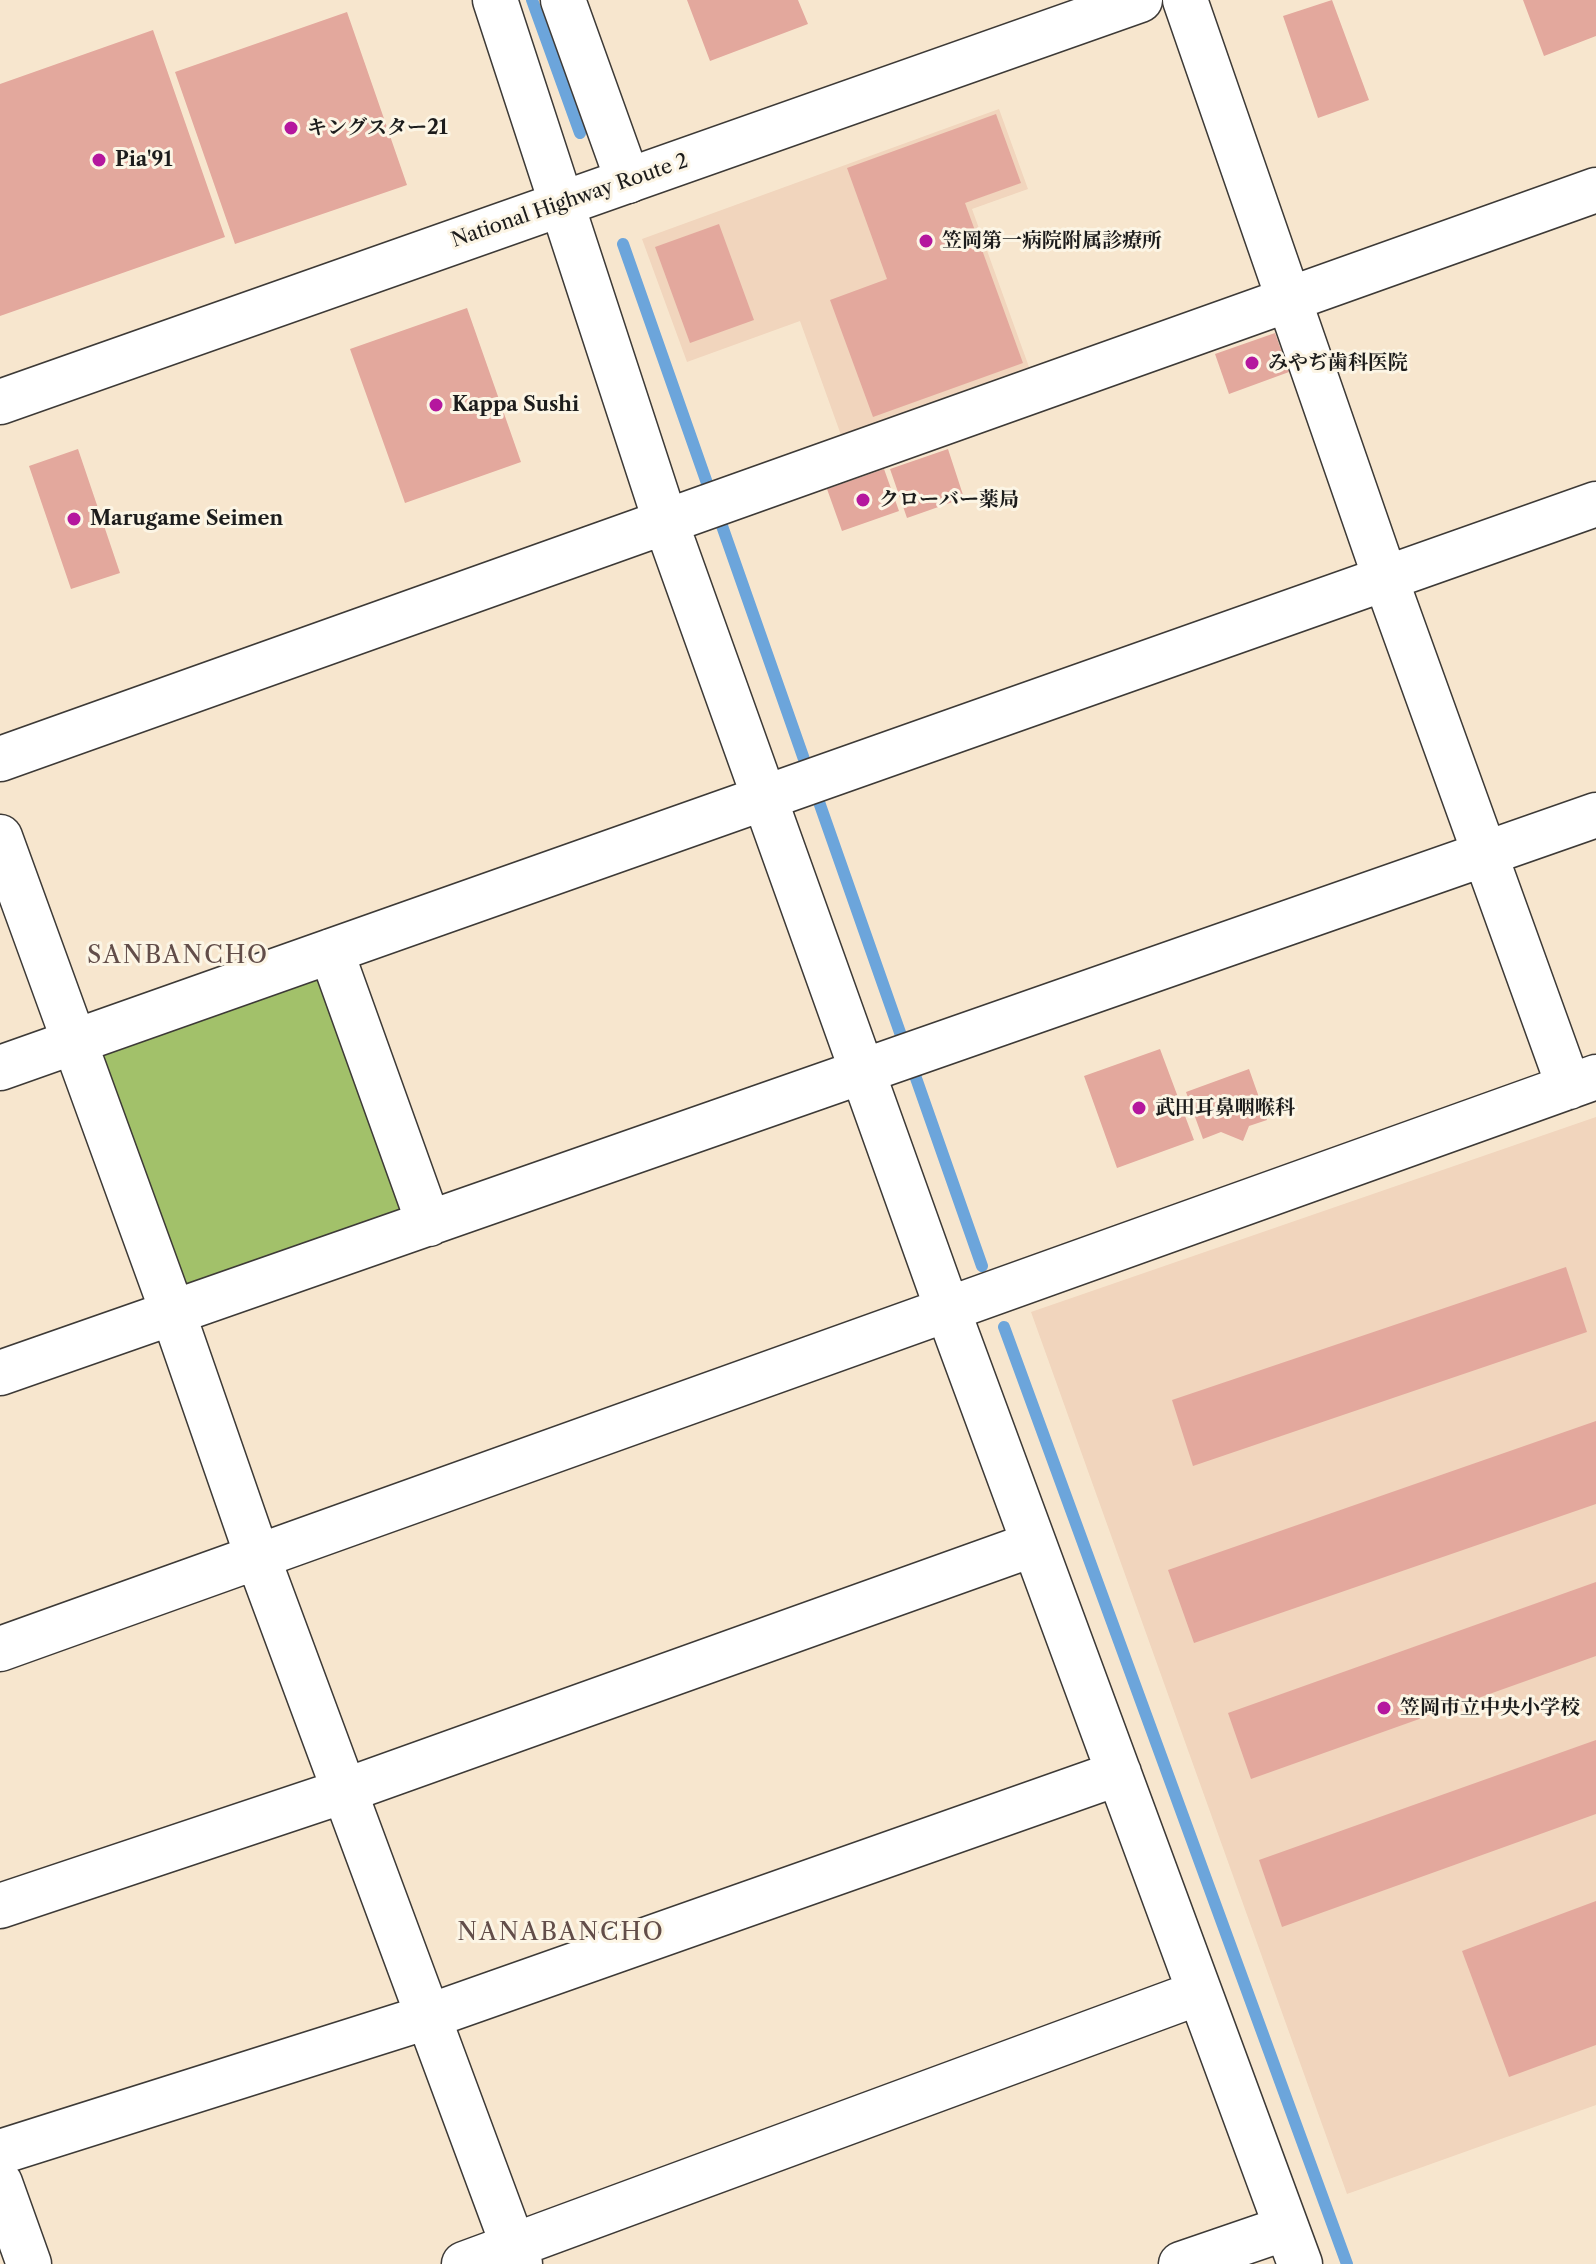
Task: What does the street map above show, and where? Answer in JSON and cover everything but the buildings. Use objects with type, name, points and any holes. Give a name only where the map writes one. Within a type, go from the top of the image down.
[{"type":"main road","points":[[495,0],[560,204],[698,512],[894,1063],[947,1308],[1293,2246],[1181,2264]]},
{"type":"main road","points":[[563,0],[628,181]]},
{"type":"main road","name":"National Highway Route 2","points":[[0,402],[1140,0]]},
{"type":"main road","points":[[0,1649],[1582,1082],[1484,856],[1185,0]]},
{"type":"main road","points":[[0,759],[1596,190]]},
{"type":"main road","points":[[0,1068],[1596,504]]},
{"type":"main road","points":[[0,1373],[894,1063],[1596,815]]},
{"type":"main road","points":[[0,837],[76,1041],[258,1558],[517,2256]]},
{"type":"main road","points":[[331,951],[429,1224]]},
{"type":"main road","points":[[0,1906],[344,1791],[1034,1544]]},
{"type":"main road","points":[[0,2152],[427,2017],[1119,1773]]},
{"type":"main road","points":[[464,2264],[517,2256],[1198,1993]]},
{"type":"main road","points":[[0,2183],[29,2264]]},
{"type":"shaded area","points":[[999,109],[1028,189],[972,209],[1029,367],[841,435],[800,321],[687,362],[642,239]]},
{"type":"shaded area","name":"笠岡市立中央小学校","points":[[1596,1117],[1596,2105],[1347,2194],[1031,1312]]},
{"type":"green space","points":[[331,951],[429,1224],[173,1313],[76,1041]]},
{"type":"waterway","points":[[532,0],[580,133]]},
{"type":"waterway","points":[[623,244],[982,1266]]},
{"type":"waterway","points":[[1004,1327],[1347,2264]]},
{"type":"place","name":"キングスター21","points":[[291,128]]},
{"type":"place","name":"Pia'91","points":[[99,160]]},
{"type":"place","name":"笠岡第一病院附属診療所","points":[[926,241]]},
{"type":"place","name":"みやぢ歯科医院","points":[[1252,363]]},
{"type":"place","name":"Kappa Sushi","points":[[436,405]]},
{"type":"place","name":"クローバー薬局","points":[[863,500]]},
{"type":"place","name":"Marugame Seimen","points":[[74,519]]},
{"type":"place","name":"武田耳鼻咽喉科","points":[[1139,1108]]},
{"type":"place","name":"笠岡市立中央小学校","points":[[1384,1708]]},
{"type":"district","name":"SANBANCHO","points":[[178,956]]},
{"type":"district","name":"NANABANCHO","points":[[561,1933]]}]
